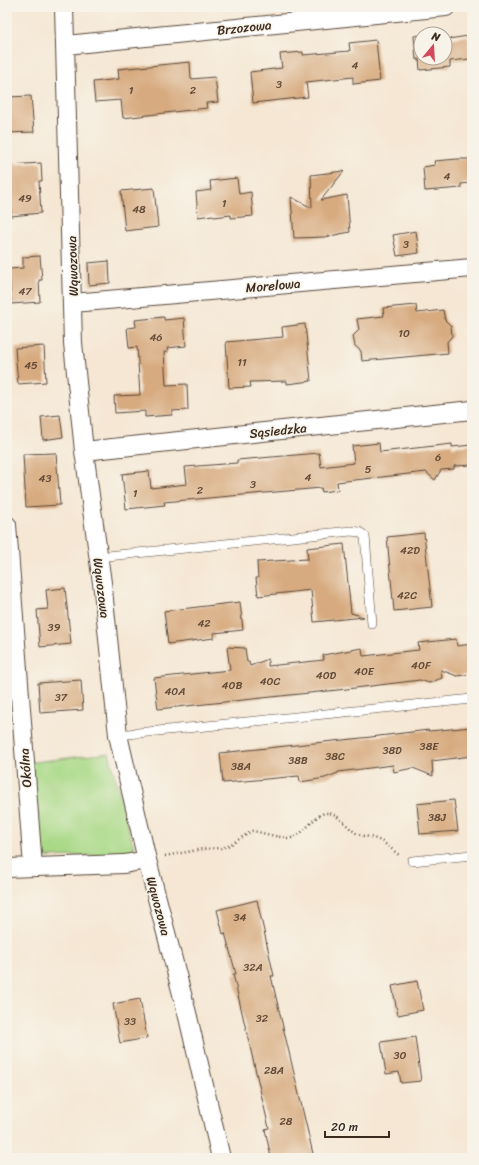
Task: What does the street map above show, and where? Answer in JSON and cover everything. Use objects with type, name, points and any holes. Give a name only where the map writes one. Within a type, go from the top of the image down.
[{"type":"street","name":"Wąwozowa","points":[[64,7],[73,343],[84,451],[103,590],[118,734],[147,860],[188,1017],[221,1158]]},
{"type":"street","name":"Brzozowa","points":[[66,44],[446,7]]},
{"type":"street","name":"Morelowa","points":[[73,303],[472,268]]},
{"type":"street","name":"Sąsiedzka","points":[[84,451],[472,410]]},
{"type":"street","name":"Okólna","points":[[7,525],[33,867]]},
{"type":"street","points":[[7,868],[124,864],[147,860]]},
{"type":"lane","points":[[98,557],[351,531],[358,532],[365,536],[372,624]]},
{"type":"lane","points":[[118,734],[472,699]]},
{"type":"lane","points":[[412,861],[472,855]]},
{"type":"path","points":[[147,860],[203,849],[222,848],[230,845],[252,831],[290,838],[297,835],[321,815],[326,813],[334,815],[356,833],[384,842],[403,858],[412,861]]},
{"type":"green space","points":[[109,753],[135,853],[32,858],[26,763]]},
{"type":"building","points":[[468,36],[470,59],[453,61],[453,38]]},
{"type":"building","points":[[376,40],[380,81],[353,84],[353,77],[306,82],[308,97],[253,103],[250,72],[282,68],[280,54],[303,52],[303,55],[350,51],[349,43]]},
{"type":"building","points":[[190,62],[191,79],[215,77],[218,102],[206,103],[207,108],[123,118],[121,100],[95,102],[93,82],[119,79],[118,69]]},
{"type":"building","points":[[420,66],[450,66],[450,67],[420,70]]},
{"type":"building","points":[[31,96],[34,132],[7,133],[7,97]]},
{"type":"building","points":[[470,159],[472,183],[461,184],[461,188],[425,191],[423,167],[435,165],[434,161]]},
{"type":"building","points":[[41,163],[42,181],[39,181],[41,213],[11,216],[8,165]]},
{"type":"building","points":[[344,171],[321,200],[347,195],[350,232],[325,237],[294,238],[291,197],[312,208],[311,175]]},
{"type":"building","points":[[237,178],[239,194],[251,192],[253,216],[231,218],[231,215],[214,217],[213,215],[198,217],[196,192],[211,190],[210,181]]},
{"type":"building","points":[[154,188],[158,227],[125,231],[121,191]]},
{"type":"building","points":[[416,231],[419,253],[397,256],[393,235]]},
{"type":"building","points":[[40,256],[42,280],[39,280],[40,302],[11,304],[9,269],[23,268],[23,257]]},
{"type":"building","points":[[109,261],[110,283],[89,285],[88,263]]},
{"type":"building","points":[[416,305],[417,313],[443,310],[445,320],[451,326],[452,336],[447,342],[448,353],[362,361],[361,351],[355,346],[353,336],[359,330],[357,319],[384,316],[383,308]]},
{"type":"building","points":[[164,317],[164,320],[184,318],[186,346],[167,348],[168,352],[164,352],[166,385],[187,384],[188,410],[172,411],[172,415],[145,417],[145,411],[115,413],[114,396],[140,395],[137,347],[129,348],[127,328],[136,327],[135,320]]},
{"type":"building","points":[[305,324],[311,381],[287,384],[287,381],[250,382],[251,387],[229,388],[226,342],[283,337],[282,327]]},
{"type":"building","points":[[44,346],[46,382],[18,384],[15,348]]},
{"type":"building","points":[[60,415],[63,437],[43,440],[41,417]]},
{"type":"building","points":[[379,443],[380,452],[452,444],[452,447],[472,445],[472,465],[454,466],[454,469],[441,470],[435,480],[426,472],[337,482],[338,490],[322,492],[321,488],[164,502],[165,505],[126,509],[122,474],[149,471],[151,488],[187,484],[185,467],[237,463],[237,460],[319,453],[321,467],[354,463],[352,446]]},
{"type":"building","points":[[56,453],[60,505],[26,507],[23,454]]},
{"type":"building","points":[[424,533],[432,607],[394,611],[387,537]]},
{"type":"building","points":[[344,544],[351,613],[364,617],[314,622],[311,590],[258,596],[256,578],[258,578],[257,562],[308,559],[307,548]]},
{"type":"building","points":[[65,588],[71,644],[40,647],[37,610],[48,609],[46,590]]},
{"type":"building","points":[[240,602],[243,630],[214,633],[214,638],[168,644],[164,611]]},
{"type":"building","points":[[456,639],[457,646],[472,644],[472,674],[457,676],[441,670],[442,678],[429,683],[420,680],[158,709],[154,678],[230,670],[227,647],[245,648],[247,662],[249,662],[250,666],[268,659],[268,666],[324,660],[323,655],[362,648],[363,656],[419,650],[418,643]]},
{"type":"building","points":[[81,680],[83,710],[40,713],[38,683]]},
{"type":"building","points":[[472,727],[472,756],[432,761],[433,776],[413,768],[394,772],[393,765],[338,772],[325,778],[300,782],[299,776],[223,783],[220,753],[428,730]]},
{"type":"building","points":[[454,800],[458,831],[420,834],[417,804]]},
{"type":"building","points":[[257,900],[274,976],[271,976],[314,1158],[271,1158],[265,1129],[269,1128],[233,974],[236,974],[217,910]]},
{"type":"building","points":[[417,981],[423,1010],[398,1015],[392,986]]},
{"type":"building","points":[[140,999],[147,1038],[120,1043],[113,1004]]},
{"type":"building","points":[[415,1037],[421,1081],[401,1083],[399,1072],[386,1074],[381,1042]]}]
